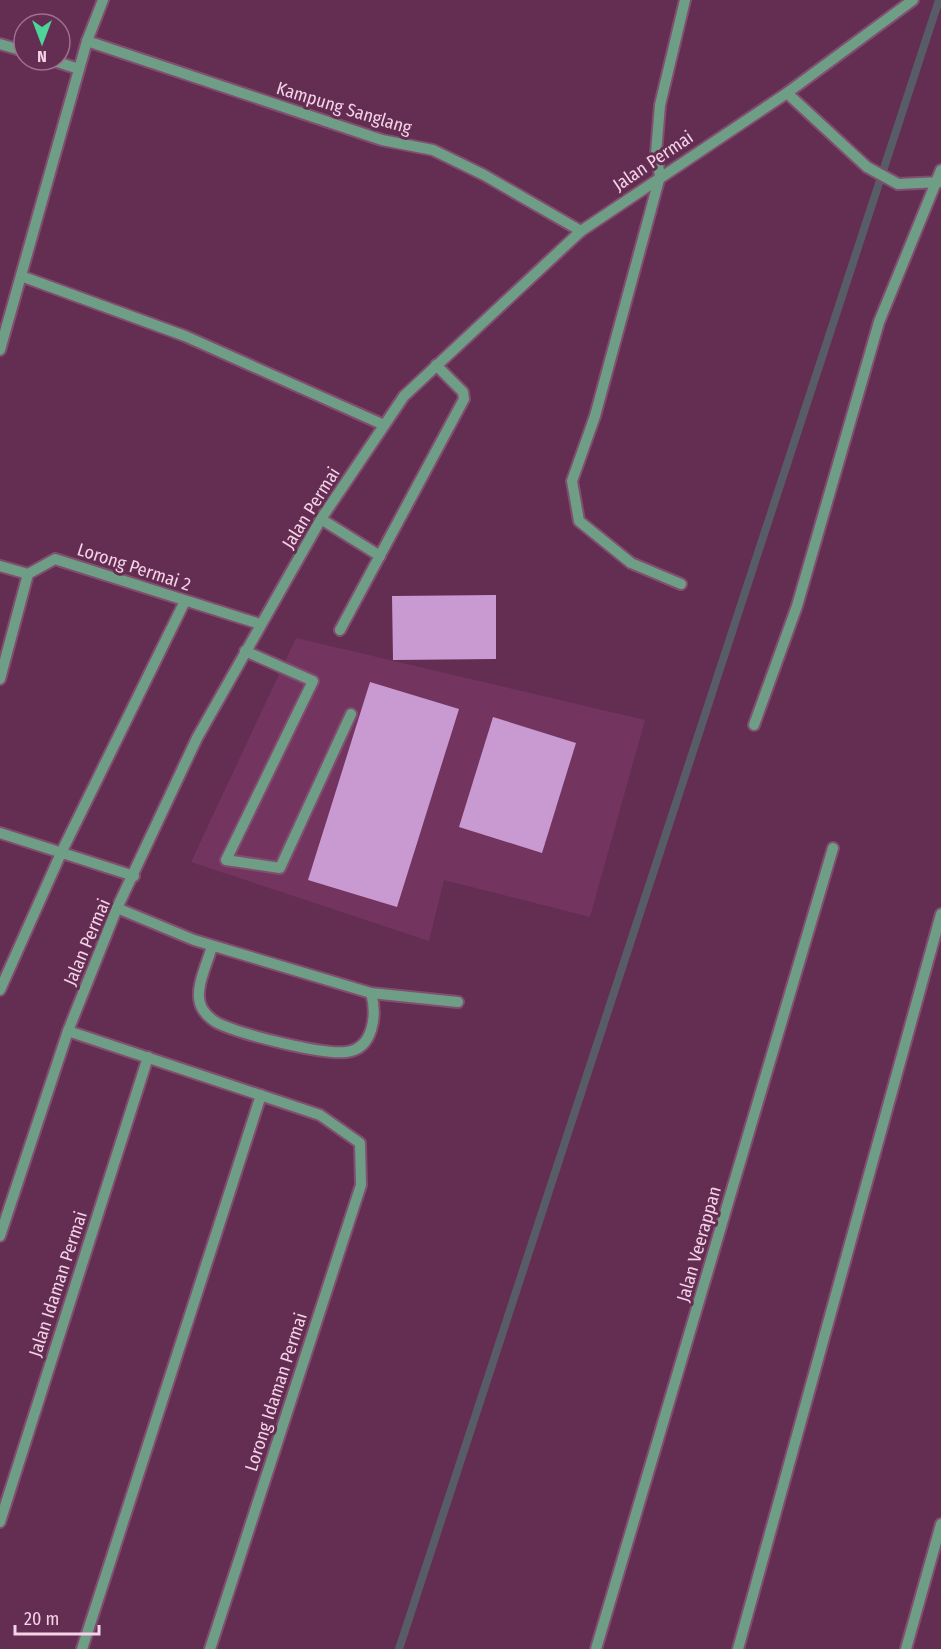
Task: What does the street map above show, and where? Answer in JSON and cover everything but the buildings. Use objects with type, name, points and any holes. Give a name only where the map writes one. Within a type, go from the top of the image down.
[{"type":"street","points":[[0,350],[87,41],[103,0]]},
{"type":"street","points":[[681,584],[631,563],[579,521],[572,481],[595,416],[660,176],[656,153],[660,105],[685,0]]},
{"type":"street","name":"Jalan Permai","points":[[0,1236],[68,1031],[117,908],[197,738],[321,519],[404,396],[581,231],[787,93],[912,1]]},
{"type":"street","name":"Kampung Sanglang","points":[[87,41],[382,140],[433,150],[484,174],[581,231]]},
{"type":"street","points":[[72,67],[79,69]]},
{"type":"street","points":[[787,93],[867,167],[898,184],[940,178]]},
{"type":"street","points":[[754,725],[796,606],[879,322],[940,178]]},
{"type":"street","points":[[21,276],[185,336],[384,425]]},
{"type":"street","points":[[340,630],[464,399],[463,392],[436,365]]},
{"type":"street","points":[[321,519],[380,556]]},
{"type":"street","name":"Lorong Permai 2","points":[[28,574],[55,559],[260,624]]},
{"type":"street","points":[[0,566],[28,574],[0,679]]},
{"type":"street","points":[[0,990],[62,851],[185,601]]},
{"type":"street","points":[[245,651],[313,681],[226,860],[280,868],[351,714]]},
{"type":"street","points":[[0,833],[62,851],[134,876]]},
{"type":"street","name":"Jalan Veerappan","points":[[596,1649],[833,848]]},
{"type":"street","points":[[117,908],[212,946],[372,993],[458,1002]]},
{"type":"street","points":[[738,1649],[941,914]]},
{"type":"street","points":[[212,946],[199,1002],[204,1013],[220,1025],[306,1048],[347,1053],[364,1044],[370,1032],[375,1006],[372,993]]},
{"type":"street","points":[[68,1031],[261,1095],[82,1649]]},
{"type":"street","name":"Jalan Idaman Permai","points":[[0,1522],[148,1057]]},
{"type":"street","name":"Lorong Idaman Permai","points":[[210,1649],[361,1185],[360,1143],[320,1114],[261,1095]]},
{"type":"street","points":[[906,1649],[941,1524]]},
{"type":"shaded area","points":[[296,638],[645,720],[590,917],[444,880],[429,941],[191,862]]},
{"type":"waterway","points":[[399,1649],[939,0]]}]
